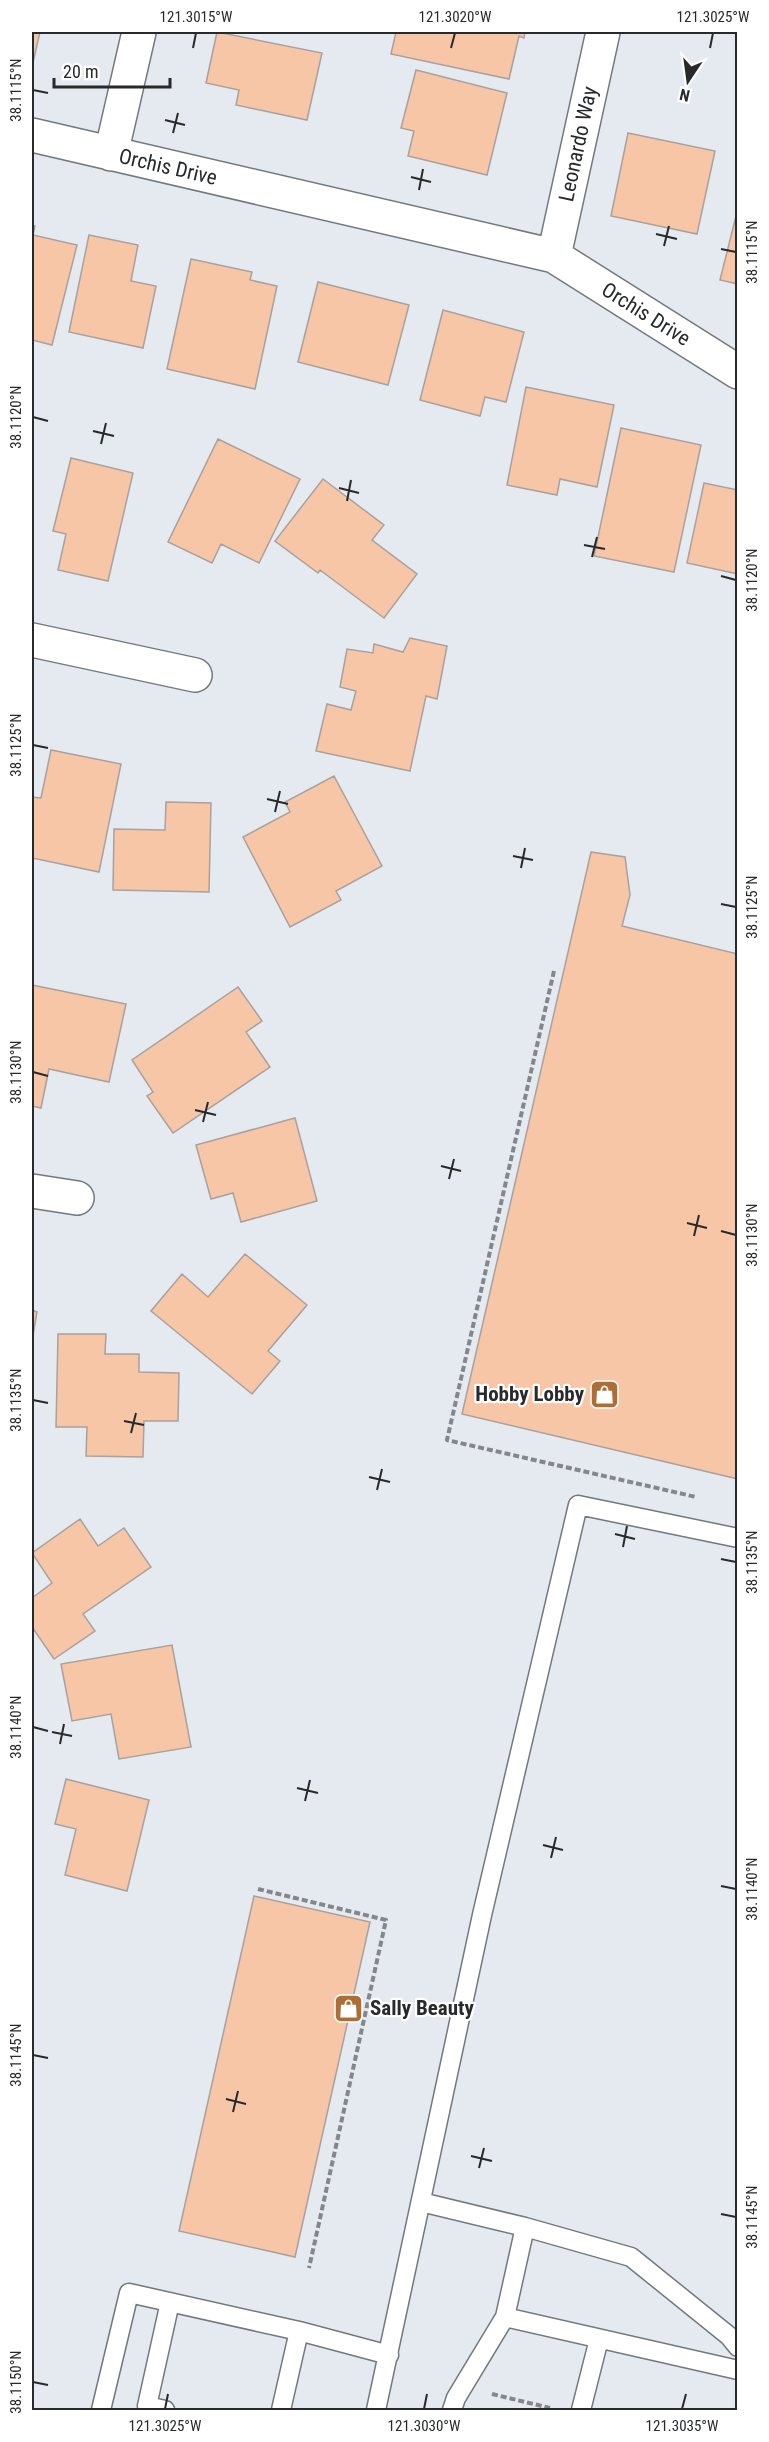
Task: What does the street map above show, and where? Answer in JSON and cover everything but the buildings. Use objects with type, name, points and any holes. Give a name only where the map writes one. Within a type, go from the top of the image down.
[{"type":"street","points":[[111,154],[139,32]]},
{"type":"street","name":"Leonardo Way","points":[[554,256],[603,32]]},
{"type":"street","name":"Orchis Drive","points":[[32,135],[554,256],[738,372]]},
{"type":"street","points":[[32,640],[195,675]]},
{"type":"street","points":[[32,1191],[77,1198]]},
{"type":"lane","points":[[376,2410],[482,1915],[578,1505],[738,1538]]},
{"type":"lane","points":[[421,2202],[525,2227],[632,2257],[729,2336],[738,2347]]},
{"type":"lane","points":[[452,2410],[456,2398],[505,2317],[525,2227]]},
{"type":"lane","points":[[101,2410],[129,2293],[299,2331],[389,2355]]},
{"type":"lane","points":[[165,2410],[147,2406],[170,2302]]},
{"type":"lane","points":[[505,2317],[738,2370]]},
{"type":"lane","points":[[281,2410],[299,2331]]},
{"type":"lane","points":[[581,2410],[599,2338]]},
{"type":"path","points":[[554,971],[447,1440],[703,1498]]},
{"type":"path","points":[[258,1889],[386,1920],[309,2268]]},
{"type":"path","points":[[487,2392],[550,2408]]},
{"type":"place","name":"Hobby Lobby","points":[[605,1394]]},
{"type":"place","name":"Sally Beauty","points":[[349,2008]]}]
